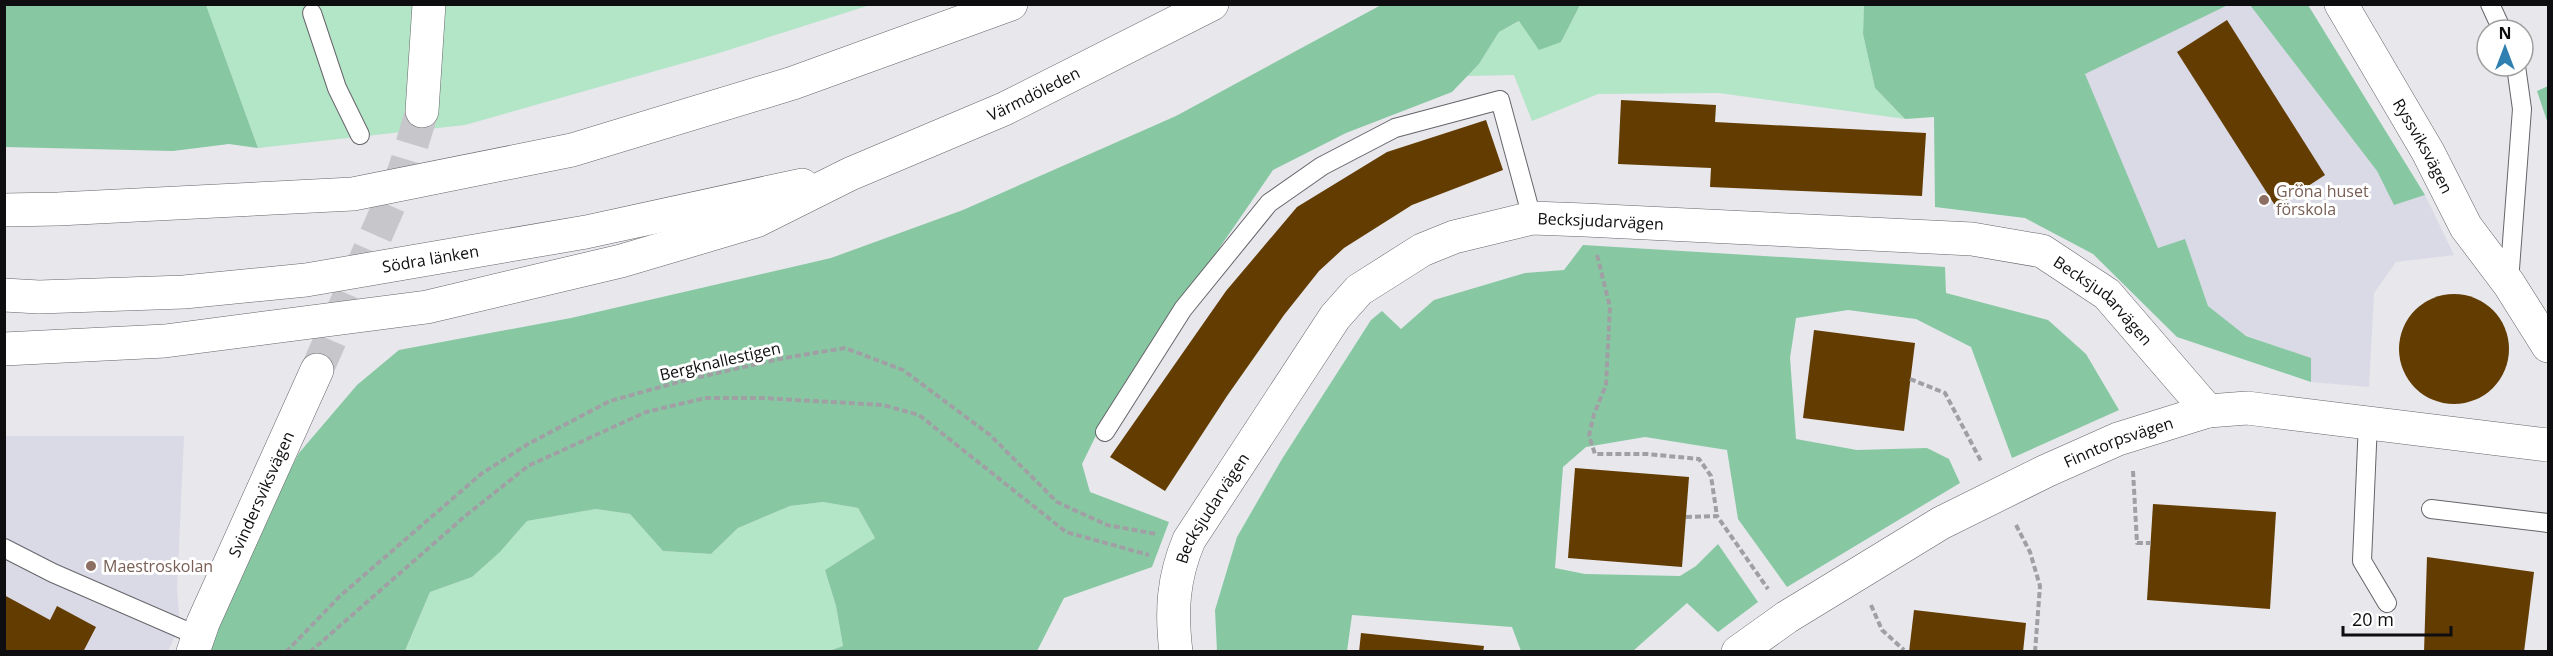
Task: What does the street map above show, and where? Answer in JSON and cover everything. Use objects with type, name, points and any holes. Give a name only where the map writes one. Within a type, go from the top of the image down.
[{"type":"main road","points":[[422,111],[429,4]]},
{"type":"main road","points":[[4,210],[353,194],[572,150],[793,83],[1011,4]]},
{"type":"main road","name":"Värmdöleden","points":[[850,174],[1004,109],[1212,4]]},
{"type":"main road","name":"Ryssviksvägen","points":[[2340,4],[2428,152],[2466,227],[2509,285],[2548,346]]},
{"type":"main road","points":[[4,349],[165,341],[427,307],[621,261],[756,221],[850,174]]},
{"type":"main road","name":"Södra länken","points":[[4,295],[39,297],[184,292],[306,280],[586,232],[850,174]]},
{"type":"main road","name":"Becksjudarvägen","points":[[1176,651],[1172,624],[1173,594],[1184,551],[1329,326],[1359,291],[1422,250],[1454,237],[1532,218],[1972,239],[2042,251],[2107,294],[2208,411]]},
{"type":"main road","name":"Svindersviksvägen","points":[[196,644],[317,370]]},
{"type":"main road","name":"Finntorpsvägen","points":[[1738,651],[1787,616],[1941,523],[1999,494],[2131,435],[2208,411],[2247,408],[2548,445]]},
{"type":"lane","points":[[2490,4],[2496,18]]},
{"type":"lane","points":[[312,13],[337,88],[360,135]]},
{"type":"lane","points":[[2509,285],[2522,109],[2518,78]]},
{"type":"lane","points":[[1105,432],[1183,309],[1269,203],[1322,166],[1395,128],[1500,100],[1532,218]]},
{"type":"lane","points":[[2368,422],[2362,561],[2387,603]]},
{"type":"lane","points":[[2431,509],[2548,523]]},
{"type":"lane","points":[[4,548],[196,644]]},
{"type":"path","points":[[1595,248],[1610,307],[1606,385],[1594,414],[1589,436],[1595,454],[1647,454],[1699,459],[1711,476],[1717,516],[1787,616]]},
{"type":"path","name":"Bergknallestigen","points":[[286,651],[340,596],[481,474],[528,444],[610,401],[686,380],[784,358],[845,348],[903,370],[990,435],[1057,502],[1107,525],[1184,551]]},
{"type":"path","points":[[1910,379],[1945,393],[2030,552],[2040,586],[2035,651]]},
{"type":"path","name":"Bergknallestigen","points":[[310,651],[528,466],[646,412],[705,398],[762,398],[883,405],[919,415],[1066,532],[1184,551]]},
{"type":"path","points":[[2131,435],[2137,543],[2151,543]]},
{"type":"path","points":[[1686,518],[1717,516]]},
{"type":"path","points":[[1882,630],[1904,650]]},
{"type":"shaded area","name":"Gröna huset förskola","points":[[2228,5],[2250,5],[2377,171],[2394,204],[2425,195],[2454,255],[2396,262],[2374,293],[2369,387],[2311,382],[2310,358],[2242,334],[2208,306],[2185,240],[2158,248],[2080,76]]},
{"type":"shaded area","name":"Maestroskolan","points":[[5,436],[184,436],[177,589],[180,626],[168,651],[5,652]]},
{"type":"green space","points":[[5,5],[206,5],[258,148],[229,144],[173,151],[5,147]]},
{"type":"green space","points":[[206,5],[870,5],[719,53],[465,125],[258,148]]},
{"type":"green space","points":[[1381,5],[1580,5],[1561,42],[1539,50],[1519,21],[1499,32],[1479,64],[1452,92],[1346,133],[1273,170],[1110,407],[1082,464],[1090,492],[1169,522],[1152,567],[1064,598],[1037,651],[829,651],[843,646],[836,606],[825,570],[875,538],[858,508],[823,502],[790,506],[738,528],[711,554],[663,551],[630,514],[596,509],[527,521],[500,552],[472,577],[430,592],[405,651],[204,652],[240,565],[299,453],[357,385],[399,350],[571,318],[831,258],[963,210],[1176,116]]},
{"type":"green space","points":[[1580,5],[1864,5],[1863,34],[1875,88],[1905,119],[1719,93],[1598,94],[1532,121],[1514,75],[1467,76],[1479,64],[1499,32],[1520,21],[1561,42]]},
{"type":"green space","points":[[1864,5],[2228,5],[2085,74],[2158,248],[2185,239],[2208,306],[2246,336],[2311,358],[2311,382],[2177,337],[2093,254],[2025,218],[1935,207],[1934,117],[1905,119],[1875,88],[1863,34]]},
{"type":"green space","points":[[2250,5],[2308,5],[2425,195],[2394,205],[2377,171]]},
{"type":"green space","points":[[2548,86],[2548,124],[2537,91]]},
{"type":"green space","points":[[1583,245],[1945,267],[1946,293],[2048,320],[2086,354],[2119,410],[2012,458],[1971,347],[1916,319],[1848,310],[1796,318],[1790,358],[1796,439],[1857,450],[1927,448],[1949,459],[1960,483],[1787,587],[1738,519],[1727,450],[1645,437],[1586,447],[1563,467],[1555,568],[1585,574],[1680,576],[1696,566],[1718,544],[1758,602],[1718,632],[1687,603],[1633,651],[1521,651],[1512,627],[1352,615],[1347,651],[1217,651],[1215,610],[1237,537],[1282,459],[1371,320],[1382,311],[1401,329],[1434,300],[1525,273],[1564,270]]},
{"type":"green space","points":[[823,502],[858,508],[875,538],[825,570],[836,606],[843,646],[829,651],[405,652],[430,592],[472,577],[500,552],[527,521],[596,509],[630,514],[663,551],[711,554],[738,528],[790,506]]},
{"type":"building","points":[[2227,20],[2325,175],[2276,207],[2177,52]]},
{"type":"building","points":[[1621,100],[1716,105],[1715,122],[1926,133],[1922,196],[1710,187],[1711,168],[1618,164]]},
{"type":"building","points":[[1486,120],[1503,170],[1412,205],[1344,248],[1319,271],[1284,315],[1227,396],[1165,491],[1110,457],[1226,291],[1297,207],[1387,152]]},
{"type":"building","points":[[2454,294],[2475,298],[2493,310],[2505,328],[2509,349],[2505,370],[2493,388],[2475,400],[2454,404],[2433,400],[2415,388],[2403,370],[2399,349],[2403,328],[2415,310],[2433,298]]},
{"type":"building","points":[[1814,330],[1915,343],[1904,431],[1803,418]]},
{"type":"building","points":[[1575,468],[1689,477],[1682,567],[1568,558]]},
{"type":"building","points":[[2153,504],[2276,512],[2270,609],[2147,600]]},
{"type":"building","points":[[2427,557],[2534,572],[2524,652],[2424,652]]},
{"type":"building","points":[[4,595],[50,620],[57,606],[96,627],[83,652],[4,652]]},
{"type":"building","points":[[1914,610],[2026,623],[2023,652],[1909,652]]},
{"type":"building","points":[[1361,633],[1484,646],[1483,652],[1359,652]]},
{"type":"tunnel","points":[[317,370],[404,171],[422,111]]},
{"type":"place","name":"Gröna huset förskola","points":[[2264,200]]},
{"type":"place","name":"Maestroskolan","points":[[91,566]]}]
